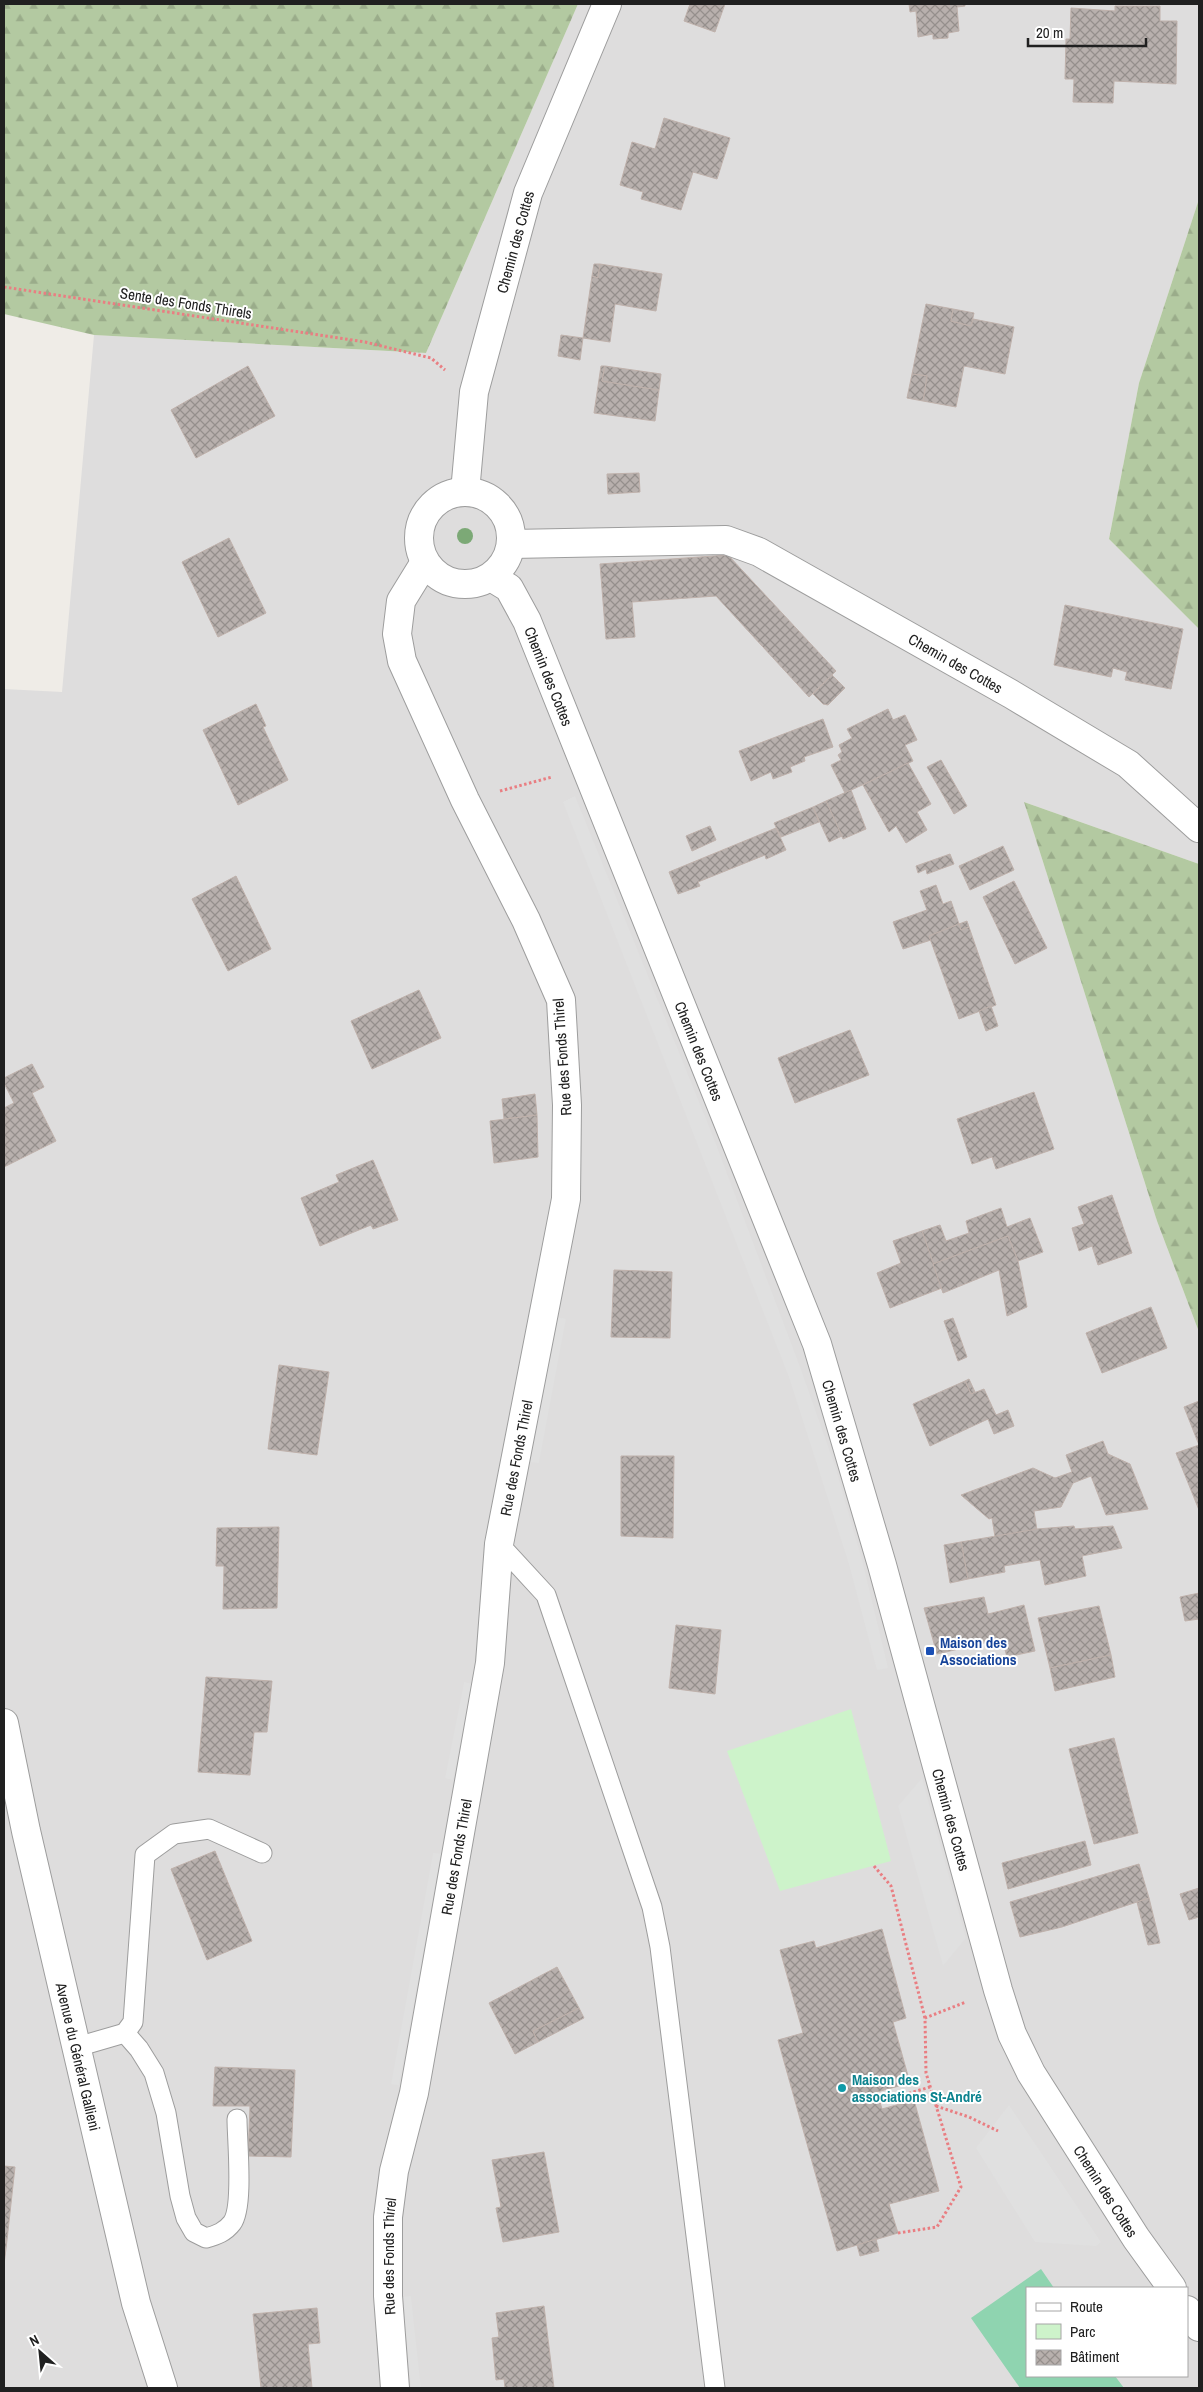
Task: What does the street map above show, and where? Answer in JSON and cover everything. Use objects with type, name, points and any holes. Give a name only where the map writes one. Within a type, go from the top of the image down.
[{"type":"street","name":"Chemin des Cottes","points":[[464,492],[474,392],[528,193],[606,4]]},
{"type":"street","points":[[464,492],[484,496],[500,507],[510,524],[512,544],[505,562],[491,577],[477,583],[462,585],[448,581],[435,573],[425,562],[419,544],[421,524],[430,508],[446,496],[464,492]]},
{"type":"street","name":"Chemin des Cottes","points":[[512,544],[726,540],[759,552],[1011,694],[1128,764],[1199,828]]},
{"type":"street","name":"Rue des Fonds Thirel","points":[[395,2388],[388,2296],[389,2208],[394,2171],[414,2093],[490,1663],[499,1544],[566,1199],[567,1105],[561,1000],[526,920],[465,800],[402,661],[397,634],[402,601],[425,562]]},
{"type":"street","name":"Chemin des Cottes","points":[[491,577],[509,588],[526,621],[816,1344],[882,1565],[998,1990],[1012,2034],[1031,2073],[1136,2238],[1171,2287]]},
{"type":"street","name":"Avenue du Général Gallieni","points":[[4,1723],[26,1831],[136,2303],[163,2388]]},
{"type":"street","points":[[1188,2311],[1199,2327]]},
{"type":"lane","points":[[499,1544],[546,1595],[652,1907],[660,1948],[715,2388]]},
{"type":"lane","points":[[77,2047],[125,2033],[133,2022],[145,1855],[174,1834],[209,1830],[262,1853]]},
{"type":"lane","points":[[125,2033],[139,2049],[154,2073],[166,2113],[180,2196],[186,2218],[194,2232],[206,2238],[221,2234],[233,2222],[239,2203],[236,2119]]},
{"type":"path","name":"Sente des Fonds Thirels","points":[[4,287],[365,342],[431,358]]},
{"type":"path","points":[[465,800],[586,768]]},
{"type":"path","points":[[874,1866],[891,1886],[925,2018],[926,2073],[961,2187],[937,2226],[898,2234]]},
{"type":"path","points":[[925,2018],[998,1990]]},
{"type":"path","points":[[880,2102],[930,2087]]},
{"type":"path","points":[[936,2106],[969,2117],[998,2132]]},
{"type":"shaded area","points":[[578,4],[1199,4],[1199,199],[1139,383],[1109,539],[1199,629],[1199,864],[1024,802],[1157,1221],[1199,1332],[1199,2388],[4,2388],[4,689],[62,692],[94,335],[426,353]]},
{"type":"shaded area","points":[[575,796],[712,1134],[800,1367],[836,1469],[862,1560],[888,1668],[877,1670],[849,1564],[789,1377],[563,802]]},
{"type":"shaded area","points":[[557,1317],[566,1319],[539,1463],[530,1462]]},
{"type":"shaded area","points":[[464,1682],[472,1684],[453,1780],[445,1778]]},
{"type":"shaded area","points":[[922,1778],[966,1938],[943,1966],[898,1806]]},
{"type":"shaded area","points":[[433,1853],[441,1854],[399,2085],[391,2084]]},
{"type":"shaded area","points":[[1009,2105],[1101,2242],[1096,2246],[1035,2242],[976,2148]]},
{"type":"shaded area","points":[[411,2296],[421,2388],[411,2388],[402,2297]]},
{"type":"green space","points":[[4,4],[578,4],[426,353],[94,335],[4,314]]},
{"type":"green space","points":[[1199,199],[1199,629],[1109,539],[1139,383]]},
{"type":"green space","points":[[1024,802],[1199,864],[1199,1332],[1157,1221]]},
{"type":"green space","points":[[851,1709],[891,1861],[780,1891],[727,1751]]},
{"type":"green space","points":[[1041,2269],[1053,2287],[1026,2287],[1026,2377],[1116,2377],[1124,2388],[1020,2388],[971,2318]]},
{"type":"building","points":[[690,4],[725,4],[715,32],[684,21]]},
{"type":"building","points":[[909,4],[965,4],[965,6],[957,7],[959,31],[948,33],[948,38],[933,39],[933,34],[918,37],[916,11],[910,12]]},
{"type":"building","points":[[1115,6],[1160,6],[1160,21],[1177,21],[1176,84],[1114,81],[1113,103],[1073,102],[1074,79],[1065,79],[1066,39],[1070,39],[1071,8],[1115,11]]},
{"type":"building","points":[[664,118],[730,138],[717,179],[693,172],[681,210],[641,199],[643,192],[620,185],[632,142],[655,149]]},
{"type":"building","points":[[594,264],[600,264],[598,278],[592,276]]},
{"type":"building","points":[[600,264],[662,274],[656,311],[615,304],[610,342],[583,338],[592,276],[598,278]]},
{"type":"building","points":[[926,304],[953,309],[951,321],[971,326],[973,319],[1014,327],[1005,374],[964,366],[956,407],[923,401],[927,376],[912,374]]},
{"type":"building","points":[[953,309],[974,313],[971,326],[951,321]]},
{"type":"building","points":[[561,335],[583,338],[580,360],[558,356]]},
{"type":"building","points":[[248,366],[275,416],[196,458],[171,410]]},
{"type":"building","points":[[601,366],[605,366],[602,381],[659,390],[655,421],[594,413]]},
{"type":"building","points":[[605,366],[661,374],[659,390],[602,381]]},
{"type":"building","points":[[912,374],[927,376],[923,401],[907,398]]},
{"type":"building","points":[[639,473],[640,492],[608,494],[607,474]]},
{"type":"building","points":[[229,538],[266,613],[218,637],[182,562]]},
{"type":"building","points":[[728,555],[836,671],[809,697],[716,596],[632,602],[635,637],[606,639],[600,564]]},
{"type":"building","points":[[1065,605],[1183,629],[1171,689],[1125,680],[1127,672],[1113,668],[1111,677],[1054,665]]},
{"type":"building","points":[[832,675],[845,688],[828,705],[823,704],[813,694]]},
{"type":"building","points":[[256,704],[266,726],[263,727],[288,780],[238,805],[203,730]]},
{"type":"building","points":[[888,709],[893,720],[905,715],[917,740],[905,745],[913,761],[845,793],[831,765],[841,760],[838,755],[842,752],[839,745],[852,738],[847,729]]},
{"type":"building","points":[[823,719],[833,747],[804,757],[805,761],[790,767],[792,772],[773,779],[771,772],[751,781],[739,751]]},
{"type":"building","points":[[941,760],[967,806],[954,814],[927,767]]},
{"type":"building","points":[[908,763],[931,804],[917,812],[927,830],[906,843],[896,826],[889,832],[863,785]]},
{"type":"building","points":[[851,790],[866,829],[843,839],[826,801]]},
{"type":"building","points":[[826,801],[842,836],[829,842],[813,807]]},
{"type":"building","points":[[813,807],[819,822],[781,837],[774,823]]},
{"type":"building","points":[[710,826],[716,840],[692,851],[686,836]]},
{"type":"building","points":[[776,828],[786,850],[766,859],[765,855],[698,882],[700,886],[678,894],[669,872]]},
{"type":"building","points":[[1003,846],[1014,870],[970,890],[959,866]]},
{"type":"building","points":[[950,854],[954,864],[927,874],[926,869],[918,873],[916,866]]},
{"type":"building","points":[[236,876],[271,949],[228,971],[192,899]]},
{"type":"building","points":[[1014,881],[1047,948],[1015,964],[983,897]]},
{"type":"building","points":[[936,885],[943,904],[951,901],[959,924],[929,936],[931,940],[903,949],[893,922],[927,910],[920,891]]},
{"type":"building","points":[[967,921],[969,927],[961,930],[959,924]]},
{"type":"building","points":[[959,924],[961,930],[969,927],[996,1005],[959,1019],[929,936]]},
{"type":"building","points":[[419,990],[441,1038],[372,1069],[351,1021]]},
{"type":"building","points":[[991,1006],[998,1026],[986,1031],[979,1011]]},
{"type":"building","points":[[850,1030],[869,1075],[795,1103],[778,1058]]},
{"type":"building","points":[[32,1064],[44,1087],[32,1093],[56,1141],[4,1167],[4,1108],[14,1103],[4,1083],[4,1078]]},
{"type":"building","points":[[1034,1092],[1054,1149],[996,1169],[992,1157],[972,1164],[957,1119]]},
{"type":"building","points":[[535,1094],[537,1115],[504,1119],[502,1099]]},
{"type":"building","points":[[537,1115],[538,1157],[494,1163],[490,1121]]},
{"type":"building","points":[[373,1160],[398,1220],[373,1229],[371,1225],[320,1246],[301,1198],[339,1182],[336,1175]]},
{"type":"building","points":[[1112,1195],[1132,1253],[1098,1265],[1092,1246],[1079,1251],[1072,1228],[1084,1224],[1078,1207]]},
{"type":"building","points":[[1001,1208],[1007,1227],[1030,1218],[1043,1252],[1018,1261],[1008,1236],[933,1264],[922,1231],[940,1225],[946,1241],[969,1233],[966,1221]]},
{"type":"building","points":[[922,1231],[942,1288],[890,1308],[877,1273],[901,1263],[893,1241]]},
{"type":"building","points":[[1008,1236],[1018,1261],[1027,1307],[1007,1316],[999,1270],[943,1293],[933,1264]]},
{"type":"building","points":[[614,1270],[672,1272],[670,1338],[611,1337]]},
{"type":"building","points":[[1151,1307],[1167,1348],[1102,1373],[1086,1333]]},
{"type":"building","points":[[953,1318],[967,1357],[958,1361],[944,1321]]},
{"type":"building","points":[[279,1365],[329,1372],[317,1455],[268,1449]]},
{"type":"building","points":[[969,1379],[975,1392],[971,1394],[965,1381]]},
{"type":"building","points":[[965,1381],[971,1394],[984,1389],[996,1415],[1008,1410],[1014,1426],[994,1434],[988,1419],[930,1446],[913,1404]]},
{"type":"building","points":[[1199,1401],[1199,1445],[1184,1407]]},
{"type":"building","points":[[1103,1441],[1108,1454],[1130,1464],[1148,1509],[1106,1515],[1091,1476],[1073,1483],[1061,1507],[1034,1511],[1037,1530],[995,1537],[992,1518],[989,1519],[961,1495],[1033,1468],[1055,1478],[1072,1472],[1066,1455]]},
{"type":"building","points":[[1199,1445],[1199,1510],[1176,1453]]},
{"type":"building","points":[[621,1456],[674,1456],[673,1538],[621,1536]]},
{"type":"building","points":[[1074,1526],[1075,1529],[1113,1526],[1122,1548],[1082,1556],[1086,1576],[1045,1585],[1040,1560],[1004,1566],[1005,1572],[968,1579],[961,1542],[1037,1529]]},
{"type":"building","points":[[279,1527],[277,1608],[223,1609],[224,1566],[216,1566],[217,1528]]},
{"type":"building","points":[[961,1542],[968,1579],[950,1583],[944,1545]]},
{"type":"building","points":[[1199,1593],[1199,1619],[1185,1621],[1180,1597]]},
{"type":"building","points":[[984,1597],[988,1614],[1024,1605],[1035,1651],[1007,1657],[1002,1639],[937,1654],[924,1608]]},
{"type":"building","points":[[1099,1606],[1111,1655],[1050,1668],[1038,1618]]},
{"type":"building","points":[[676,1625],[721,1630],[715,1694],[669,1688]]},
{"type":"building","points":[[1111,1655],[1115,1677],[1055,1691],[1050,1668]]},
{"type":"building","points":[[206,1677],[272,1681],[267,1732],[254,1732],[250,1775],[198,1772]]},
{"type":"building","points":[[1114,1738],[1138,1833],[1094,1844],[1069,1749]]},
{"type":"building","points":[[1085,1841],[1091,1865],[1008,1889],[1002,1863]]},
{"type":"building","points":[[215,1851],[252,1941],[207,1960],[171,1869]]},
{"type":"building","points":[[1139,1864],[1149,1898],[1062,1927],[1020,1937],[1010,1902]]},
{"type":"building","points":[[1199,1888],[1199,1917],[1189,1920],[1180,1894]]},
{"type":"building","points":[[1149,1898],[1160,1943],[1148,1945],[1137,1902]]},
{"type":"building","name":"Maison des associations St-André","points":[[882,1929],[906,2018],[893,2022],[910,2083],[877,2092],[882,2109],[914,2100],[939,2191],[889,2204],[898,2233],[837,2251],[778,2040],[803,2033],[780,1950],[814,1941],[816,1948]]},
{"type":"building","points":[[557,1967],[579,2008],[533,2031],[538,2042],[515,2054],[489,2003]]},
{"type":"building","points":[[579,2008],[584,2018],[538,2042],[533,2031]]},
{"type":"building","points":[[215,2067],[295,2070],[291,2157],[248,2156],[250,2106],[213,2106]]},
{"type":"building","points":[[544,2152],[559,2232],[503,2242],[496,2208],[501,2207],[492,2160]]},
{"type":"building","points":[[4,2166],[15,2167],[7,2240],[4,2239]]},
{"type":"building","points":[[4,2239],[7,2240],[4,2265]]},
{"type":"building","points":[[876,2239],[879,2251],[860,2256],[857,2245]]},
{"type":"building","points":[[544,2306],[554,2388],[505,2388],[504,2379],[496,2380],[492,2338],[499,2337],[496,2313]]},
{"type":"building","points":[[317,2308],[320,2343],[308,2344],[312,2388],[261,2388],[253,2314]]},
{"type":"place","name":"Maison des Associations","points":[[930,1651]]},
{"type":"place","name":"Maison des associations St-André","points":[[842,2088]]}]
